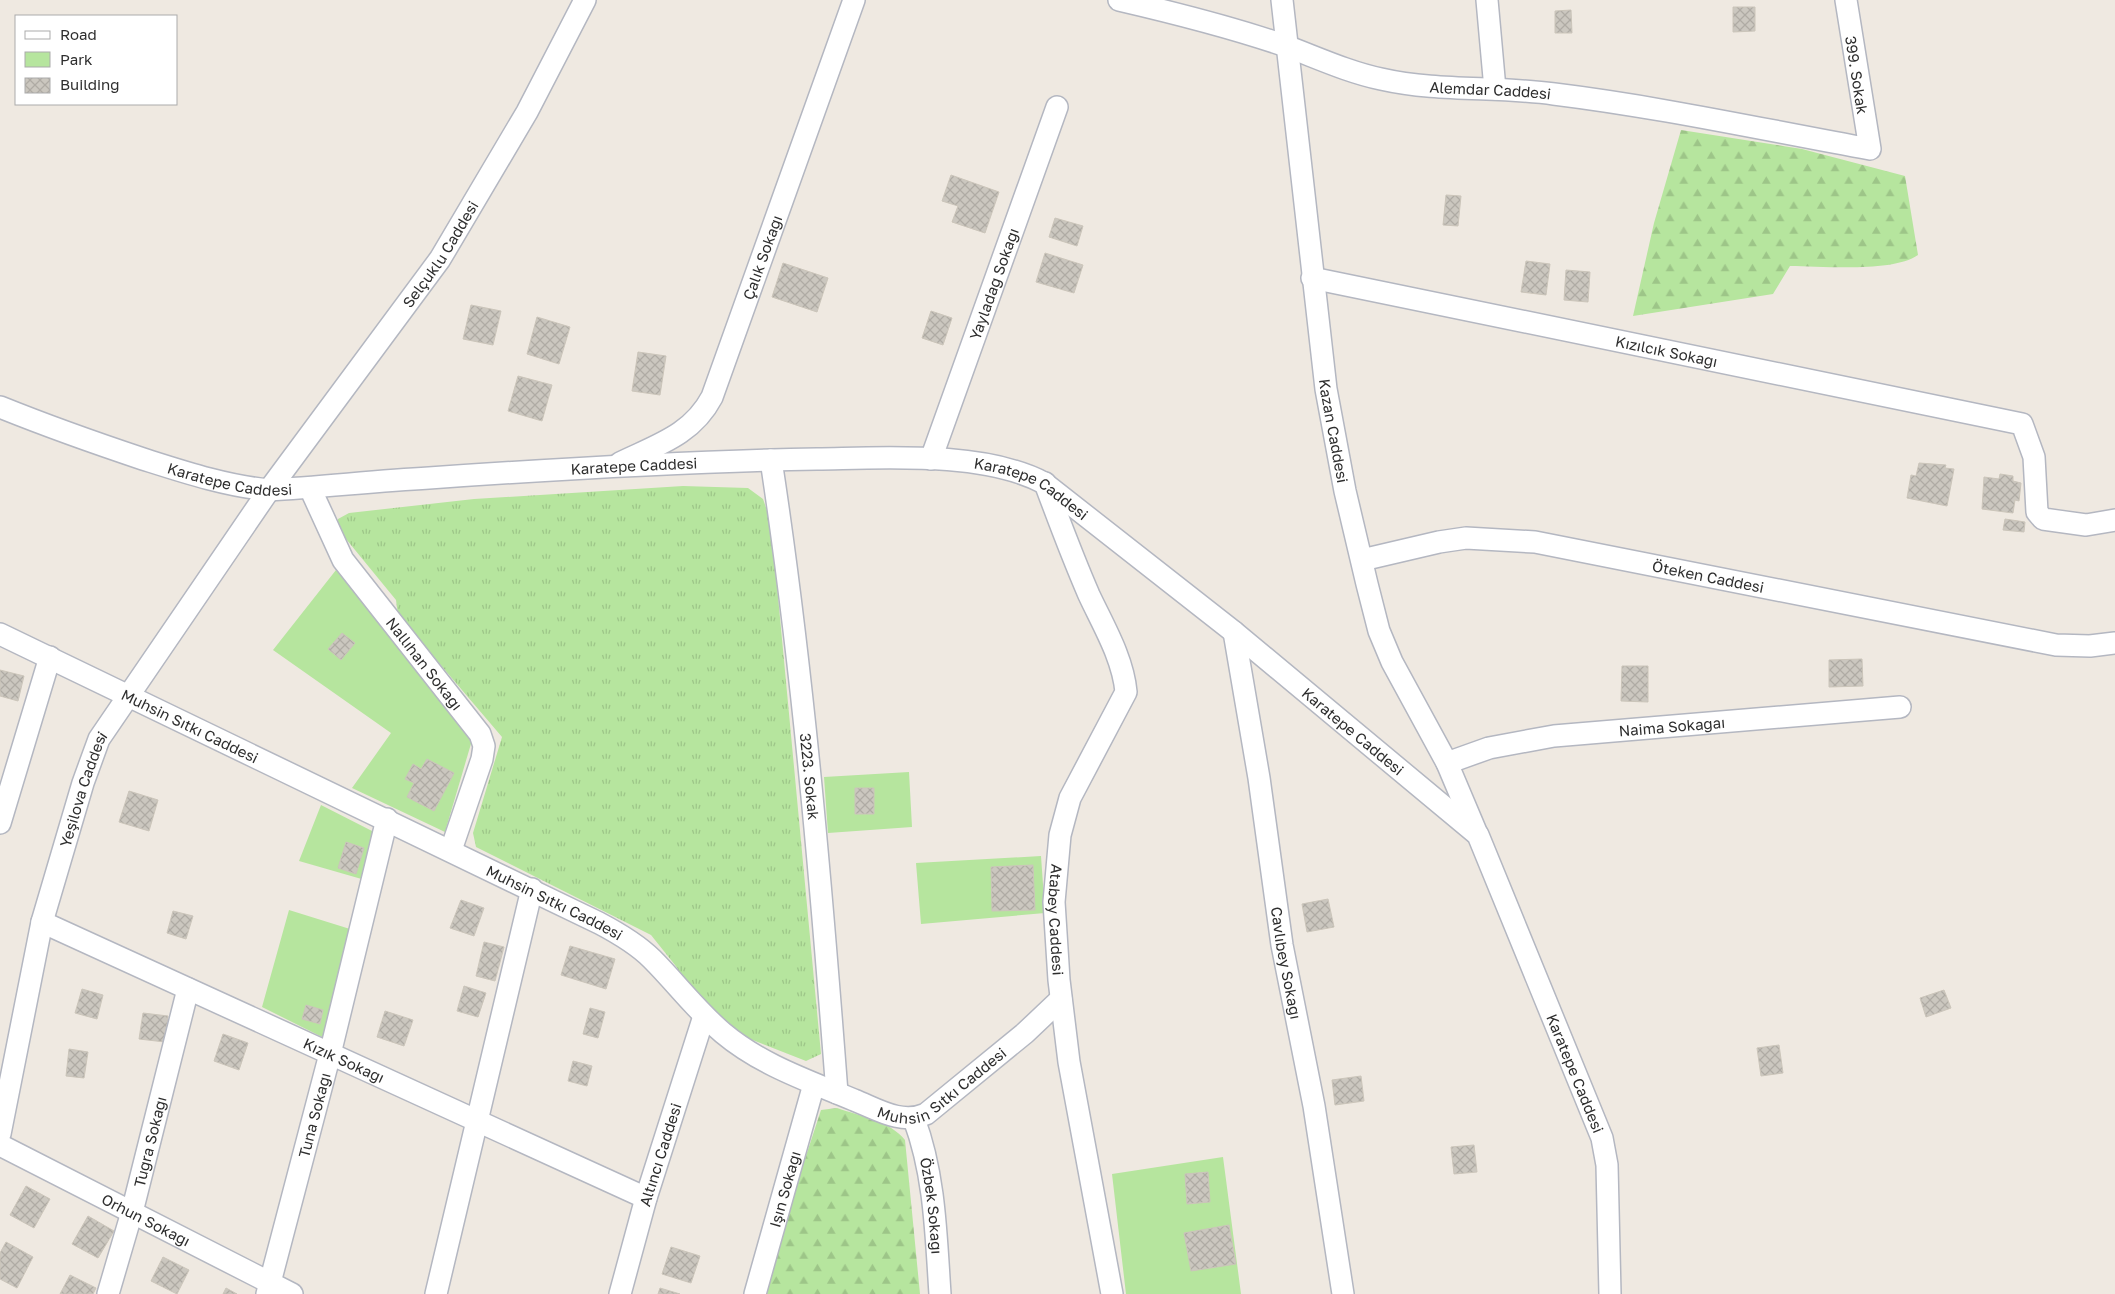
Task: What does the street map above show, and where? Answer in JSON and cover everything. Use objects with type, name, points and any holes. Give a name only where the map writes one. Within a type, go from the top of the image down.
[{"type":"street","name":"Selçuklu Caddesi","points":[[269,490],[440,259],[527,112],[585,0]]},
{"type":"street","name":"Çalık Sokağı","points":[[613,466],[682,432],[694,424],[704,412],[712,397],[854,0]]},
{"type":"street","name":"Alemdar Caddesi","points":[[1118,0],[1208,22],[1287,47],[1338,68],[1381,79],[1426,87],[1495,89],[1593,98],[1870,149]]},
{"type":"street","name":"Kazan Caddesi","points":[[1282,0],[1326,389],[1362,560],[1379,631],[1392,662],[1447,763],[1478,835]]},
{"type":"street","points":[[1487,0],[1495,89]]},
{"type":"street","name":"399. Sokak","points":[[1846,0],[1870,149]]},
{"type":"street","name":"Yayladağ Sokağı","points":[[931,459],[1057,107]]},
{"type":"street","name":"Kızılcık Sokağı","points":[[1312,278],[2022,424],[2034,457],[2037,512],[2043,518],[2086,525],[2115,520]]},
{"type":"street","name":"Karatepe Caddesi","points":[[0,407],[97,444],[169,468],[220,482],[269,490],[613,466],[772,460],[931,459],[1007,469],[1030,475],[1044,482],[1234,632],[1478,835],[1602,1138],[1607,1174],[1610,1294]]},
{"type":"street","name":"3223. Sokak","points":[[772,460],[797,656],[827,954],[837,1093]]},
{"type":"street","name":"Atabey Caddesi","points":[[1044,482],[1083,581],[1125,678],[1126,692],[1070,798],[1060,835],[1055,871],[1054,902],[1061,999],[1084,1149],[1112,1294]]},
{"type":"street","name":"Nallıhan Sokağı","points":[[310,488],[343,560],[480,734],[484,746],[482,759],[451,850]]},
{"type":"street","name":"Yeşilova Caddesi","points":[[0,1134],[42,922],[91,757],[127,695],[269,490]]},
{"type":"street","name":"Öteken Caddesi","points":[[1362,560],[1439,542],[1466,538],[1535,542],[2056,645],[2090,646],[2115,643]]},
{"type":"street","name":"Cavlıbey Sokağı","points":[[1234,632],[1259,778],[1282,945],[1314,1106],[1343,1294]]},
{"type":"street","name":"Muhsin Sıtkı Caddesi","points":[[0,634],[532,889],[626,937],[651,958],[704,1016],[752,1054],[814,1084],[885,1113],[914,1119],[926,1114],[1061,999]]},
{"type":"street","points":[[0,823],[50,657]]},
{"type":"street","name":"Naima Sokağaı","points":[[1447,763],[1496,746],[1554,736],[1900,707]]},
{"type":"street","name":"Tuna Sokağı","points":[[268,1288],[330,1054],[387,819]]},
{"type":"street","points":[[436,1294],[532,889]]},
{"type":"street","name":"Kızık Sokağı","points":[[42,922],[646,1198]]},
{"type":"street","name":"Tuğra Sokağı","points":[[108,1294],[132,1212],[188,989]]},
{"type":"street","name":"Altıncı Caddesi","points":[[620,1294],[646,1198],[704,1016]]},
{"type":"street","name":"Işın Sokağı","points":[[754,1294],[814,1084]]},
{"type":"street","name":"Özbek Sokağı","points":[[914,1119],[928,1161],[940,1294]]},
{"type":"street","name":"Orhun Sokağı","points":[[0,1145],[132,1212],[268,1288],[292,1294]]},
{"type":"green space","points":[[1681,130],[1802,149],[1905,176],[1918,255],[1906,261],[1875,266],[1790,266],[1773,294],[1633,316],[1654,223]]},
{"type":"green space","points":[[683,486],[748,488],[763,499],[771,522],[821,1054],[806,1061],[745,1037],[695,994],[651,935],[476,847],[473,833],[502,737],[398,615],[396,600],[337,528],[338,519],[349,513],[474,499]]},
{"type":"green space","points":[[336,570],[473,737],[445,832],[352,788],[391,733],[273,650]]},
{"type":"green space","points":[[909,772],[912,827],[828,833],[824,777]]},
{"type":"green space","points":[[321,805],[374,832],[365,880],[299,861]]},
{"type":"green space","points":[[1041,856],[1045,913],[921,924],[916,863]]},
{"type":"green space","points":[[289,910],[350,929],[324,1038],[262,1007]]},
{"type":"green space","points":[[837,1108],[883,1124],[899,1133],[905,1140],[920,1294],[767,1294],[784,1223],[821,1110]]},
{"type":"green space","points":[[1223,1157],[1241,1294],[1126,1294],[1112,1174]]},
{"type":"building","points":[[1733,7],[1755,7],[1755,31],[1733,32]]},
{"type":"building","points":[[1571,10],[1572,33],[1555,33],[1555,11]]},
{"type":"building","points":[[951,175],[999,192],[985,233],[952,222],[958,206],[942,201]]},
{"type":"building","points":[[1446,195],[1461,196],[1458,226],[1443,225]]},
{"type":"building","points":[[1055,218],[1083,226],[1077,246],[1049,237]]},
{"type":"building","points":[[1045,253],[1083,265],[1074,293],[1036,282]]},
{"type":"building","points":[[1526,261],[1550,264],[1546,295],[1521,292]]},
{"type":"building","points":[[783,263],[828,278],[817,312],[772,297]]},
{"type":"building","points":[[1566,270],[1590,272],[1588,302],[1564,300]]},
{"type":"building","points":[[471,305],[501,311],[493,345],[463,339]]},
{"type":"building","points":[[931,311],[952,318],[943,345],[922,338]]},
{"type":"building","points":[[537,317],[570,327],[559,364],[527,354]]},
{"type":"building","points":[[638,352],[666,356],[660,395],[632,391]]},
{"type":"building","points":[[518,376],[552,385],[542,421],[508,411]]},
{"type":"building","points":[[1919,463],[1946,465],[1945,468],[1954,469],[1947,506],[1907,498],[1911,475],[1916,476]]},
{"type":"building","points":[[2000,474],[2013,476],[2013,481],[2021,483],[2019,501],[2015,500],[2013,513],[1982,509],[1984,477],[1999,479]]},
{"type":"building","points":[[2005,519],[2025,522],[2024,532],[2003,530]]},
{"type":"building","points":[[342,633],[355,643],[341,660],[328,649]]},
{"type":"building","points":[[1862,659],[1863,686],[1829,687],[1829,660]]},
{"type":"building","points":[[1622,666],[1648,666],[1648,702],[1621,701]]},
{"type":"building","points":[[0,670],[24,676],[18,701],[0,696]]},
{"type":"building","points":[[427,759],[454,773],[434,811],[407,797],[414,783],[405,779],[413,764],[421,769]]},
{"type":"building","points":[[855,788],[874,788],[874,814],[855,814]]},
{"type":"building","points":[[129,791],[158,800],[149,831],[119,822]]},
{"type":"building","points":[[346,842],[364,848],[356,874],[338,868]]},
{"type":"building","points":[[1033,865],[1035,910],[992,911],[991,867]]},
{"type":"building","points":[[1328,899],[1334,927],[1307,932],[1302,904]]},
{"type":"building","points":[[461,900],[484,908],[474,936],[450,928]]},
{"type":"building","points":[[173,911],[193,916],[186,939],[167,933]]},
{"type":"building","points":[[484,942],[504,947],[495,981],[476,976]]},
{"type":"building","points":[[570,946],[615,959],[606,989],[561,975]]},
{"type":"building","points":[[464,986],[486,993],[478,1017],[457,1011]]},
{"type":"building","points":[[82,989],[103,995],[97,1019],[75,1013]]},
{"type":"building","points":[[1944,990],[1951,1008],[1926,1017],[1920,998]]},
{"type":"building","points":[[306,1005],[323,1010],[320,1024],[302,1019]]},
{"type":"building","points":[[590,1008],[605,1012],[598,1038],[583,1034]]},
{"type":"building","points":[[385,1011],[413,1020],[404,1046],[377,1037]]},
{"type":"building","points":[[143,1013],[168,1016],[165,1042],[139,1039]]},
{"type":"building","points":[[223,1034],[248,1043],[239,1070],[214,1061]]},
{"type":"building","points":[[1779,1045],[1783,1073],[1761,1076],[1757,1048]]},
{"type":"building","points":[[69,1049],[88,1052],[84,1078],[66,1076]]},
{"type":"building","points":[[573,1061],[592,1066],[587,1086],[568,1081]]},
{"type":"building","points":[[1361,1076],[1364,1101],[1335,1105],[1332,1080]]},
{"type":"building","points":[[1474,1145],[1477,1172],[1454,1174],[1451,1147]]},
{"type":"building","points":[[1208,1172],[1210,1202],[1187,1204],[1185,1174]]},
{"type":"building","points":[[26,1186],[50,1199],[34,1228],[10,1215]]},
{"type":"building","points":[[88,1216],[114,1231],[98,1258],[72,1244]]},
{"type":"building","points":[[1229,1225],[1236,1264],[1191,1271],[1184,1233]]},
{"type":"building","points":[[6,1242],[33,1257],[17,1288],[0,1279],[0,1253]]},
{"type":"building","points":[[671,1247],[700,1256],[691,1283],[662,1274]]},
{"type":"building","points":[[163,1257],[189,1270],[177,1294],[151,1281]]},
{"type":"building","points":[[70,1275],[96,1288],[93,1294],[60,1294]]},
{"type":"building","points":[[226,1288],[237,1294],[223,1294]]},
{"type":"building","points":[[660,1288],[680,1294],[658,1294]]}]
